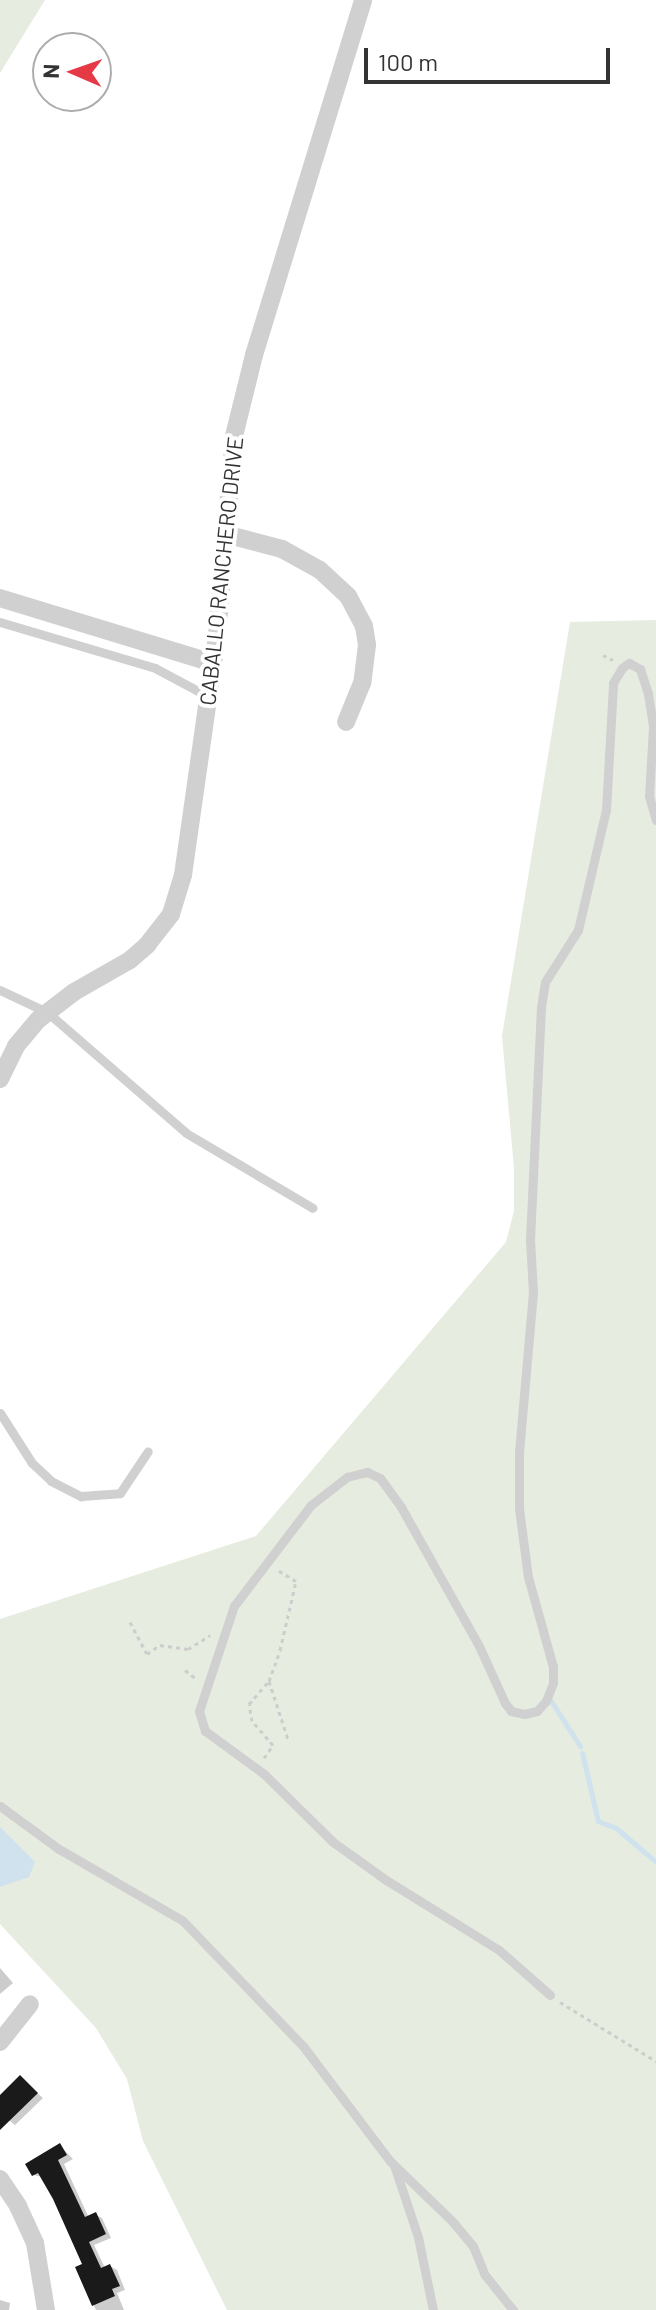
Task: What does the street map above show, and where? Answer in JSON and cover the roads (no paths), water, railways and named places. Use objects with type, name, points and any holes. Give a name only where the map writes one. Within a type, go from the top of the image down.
[{"type":"street","name":"CABALLO RANCHERO DRIVE","points":[[0,1079],[21,1039],[47,1012],[130,960],[147,945],[171,914],[183,875],[209,697],[234,436],[254,355],[363,0]]},
{"type":"street","points":[[225,534],[282,549],[320,570],[348,596],[364,626],[367,645],[362,683],[346,722]]},
{"type":"street","points":[[0,598],[213,663]]},
{"type":"street","points":[[0,2042],[30,2004]]},
{"type":"street","points":[[0,2179],[18,2206],[35,2243],[46,2310]]},
{"type":"lane","points":[[0,622],[155,668],[209,697]]},
{"type":"lane","points":[[550,1995],[488,1943],[351,1857],[256,1768],[208,1734],[200,1723],[201,1703],[216,1668],[229,1613],[288,1531],[321,1496],[352,1474],[374,1473],[389,1489],[435,1567],[511,1711],[524,1714],[537,1711],[546,1701],[553,1683],[553,1667],[528,1577],[519,1481],[520,1423],[528,1373],[527,1329],[533,1293],[531,1207],[541,1007],[545,982],[578,930],[606,810],[613,683],[629,663],[640,669],[648,694],[653,727],[649,796],[656,820]]},
{"type":"lane","points":[[0,990],[47,1012],[186,1133],[313,1208]]},
{"type":"lane","points":[[0,1413],[32,1463],[51,1481],[81,1496],[120,1493],[148,1451]]},
{"type":"lane","points":[[0,1806],[59,1849],[183,1921],[303,2046],[358,2123],[473,2246],[485,2275],[513,2310]]},
{"type":"lane","points":[[394,2165],[418,2237],[433,2310]]},
{"type":"water","points":[[0,1827],[35,1862],[29,1877],[0,1887]]},
{"type":"waterway","points":[[551,1701],[580,1746]]},
{"type":"waterway","points":[[582,1753],[598,1821],[616,1828],[656,1862]]}]
